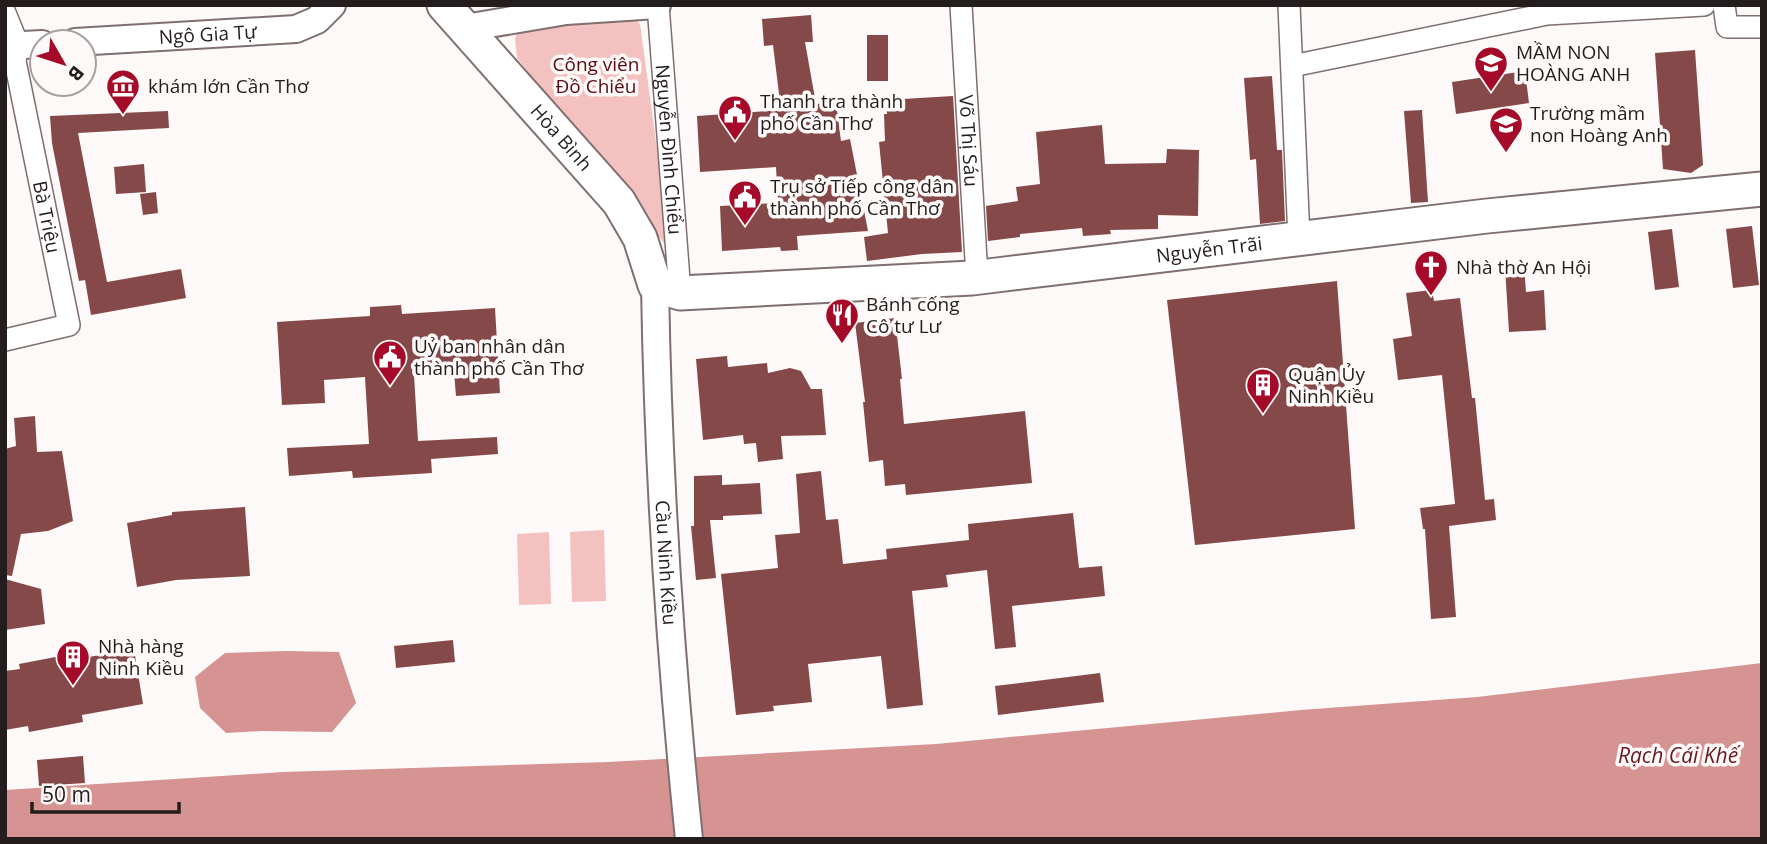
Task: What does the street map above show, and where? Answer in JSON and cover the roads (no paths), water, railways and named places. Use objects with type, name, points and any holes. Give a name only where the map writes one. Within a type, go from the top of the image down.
[{"type":"main road","name":"Hòa Bình","points":[[454,16],[619,202],[668,289]]},
{"type":"main road","name":"Nguyễn Trãi","points":[[668,289],[977,277],[1497,215],[1762,189]]},
{"type":"street","name":"Ngô Gia Tự","points":[[98,41],[296,29],[317,20],[332,5]]},
{"type":"street","points":[[454,16],[657,5]]},
{"type":"street","name":"Nguyễn Đình Chiểu","points":[[657,5],[668,289]]},
{"type":"street","name":"Võ Thị Sáu","points":[[961,5],[977,277]]},
{"type":"street","points":[[1289,5],[1299,239]]},
{"type":"street","points":[[1292,66],[1547,14],[1704,5]]},
{"type":"street","points":[[1724,5],[1727,27],[1762,27]]},
{"type":"street","points":[[5,13],[22,45]]},
{"type":"street","name":"Bà Triệu","points":[[5,340],[69,325],[15,61],[22,45]]},
{"type":"street","name":"Cầu Ninh Kiều","points":[[668,289],[657,392],[677,716],[689,839]]},
{"type":"water","points":[[339,652],[356,703],[332,732],[226,733],[200,708],[195,677],[225,653]]},
{"type":"water","name":"Rạch Cái Khế","points":[[1762,663],[1762,839],[5,839],[5,790],[283,772],[608,762],[936,744],[1301,710],[1477,697]]},
{"type":"place","name":"MẦM NON HOÀNG ANH","points":[[1491,93]]},
{"type":"place","name":"khám lớn Cần Thơ","points":[[123,116]]},
{"type":"place","name":"Thanh tra thành phố Cần Thơ","points":[[735,142]]},
{"type":"place","name":"Trường mầm non Hoàng Anh","points":[[1506,154]]},
{"type":"place","name":"Trụ sở Tiếp công dân thành phố Cần Thơ","points":[[745,227]]},
{"type":"place","name":"Nhà thờ An Hội","points":[[1431,297]]},
{"type":"place","name":"Bánh cống Cô tư Lư","points":[[842,345]]},
{"type":"place","name":"Uỷ ban nhân dân thành phố Cần Thơ","points":[[390,387]]},
{"type":"place","name":"Quận Ủy Ninh Kiều","points":[[1263,415]]},
{"type":"place","name":"Nhà hàng Ninh Kiều","points":[[73,687]]},
{"type":"park label","name":"Công viên Đồ Chiểu","points":[[596,75]]}]
